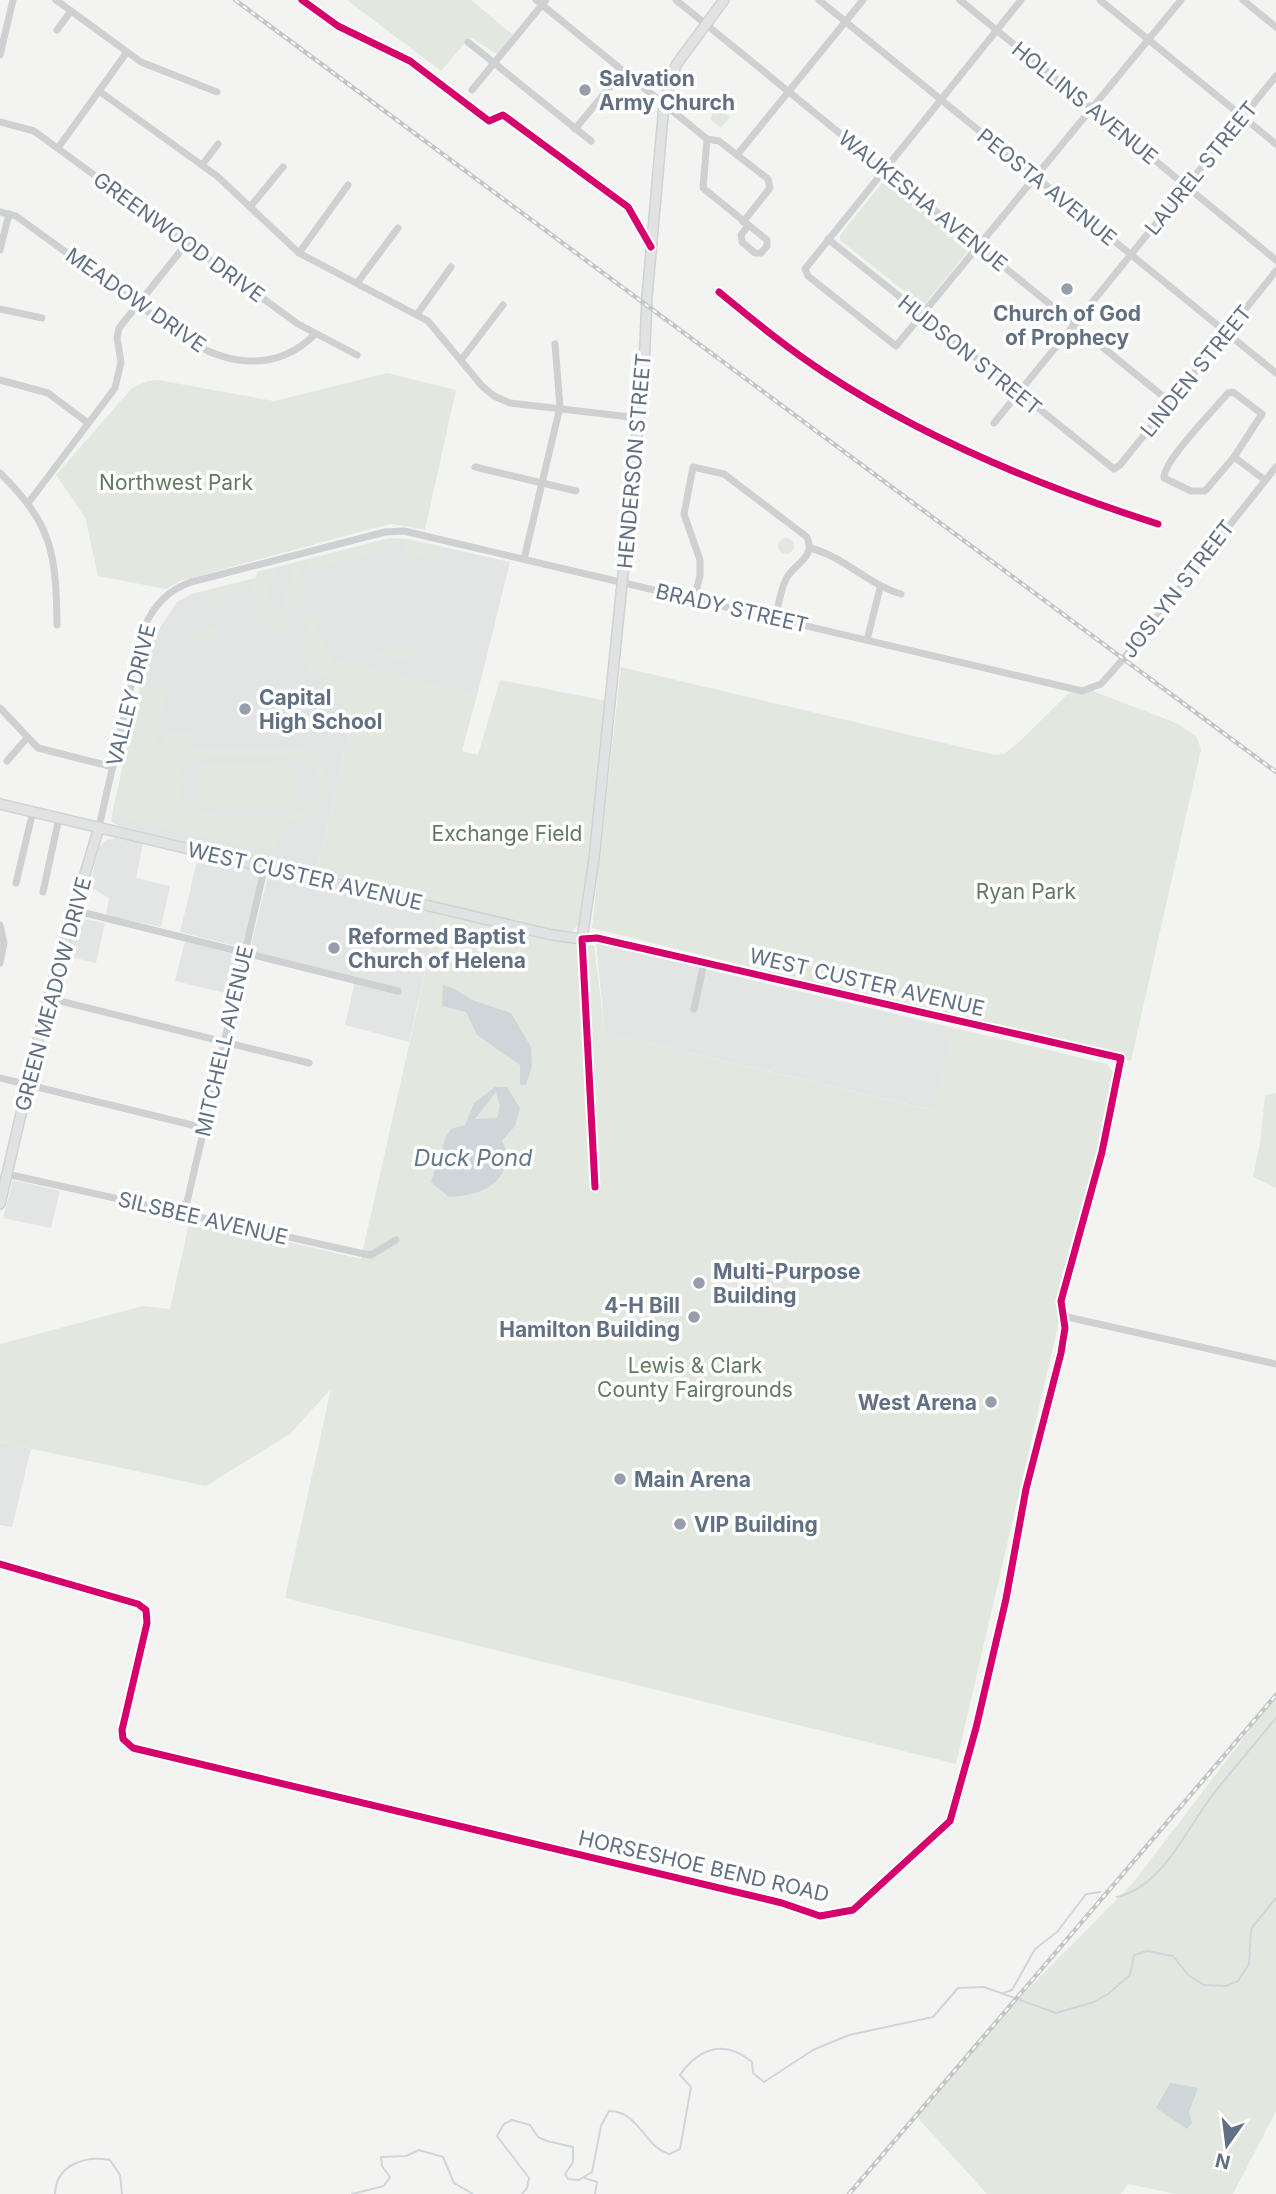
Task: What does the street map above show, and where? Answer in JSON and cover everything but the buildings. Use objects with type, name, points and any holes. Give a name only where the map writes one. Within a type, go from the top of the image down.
[{"type":"main road","name":"HENDERSON STREET","points":[[582,939],[594,859],[623,582],[664,105],[676,65],[724,0]]},
{"type":"main road","name":"WEST CUSTER AVENUE","points":[[0,804],[582,939]]},
{"type":"main road","name":"GREEN MEADOW DRIVE","points":[[0,1204],[48,998],[99,827]]},
{"type":"street","points":[[0,55],[13,0]]},
{"type":"street","points":[[56,0],[149,66],[218,92]]},
{"type":"street","name":"WAUKESHA AVENUE","points":[[676,0],[1170,402]]},
{"type":"street","name":"PEOSTA AVENUE","points":[[818,0],[1276,373]]},
{"type":"street","points":[[737,155],[863,0]]},
{"type":"street","name":"HOLLINS AVENUE","points":[[960,0],[1276,260]]},
{"type":"street","points":[[1021,0],[828,239],[805,272],[892,345],[899,346],[1090,107],[1181,0]]},
{"type":"street","points":[[1100,0],[1276,144]]},
{"type":"street","points":[[1243,0],[1276,27]]},
{"type":"street","points":[[472,90],[541,2],[707,139],[719,141],[771,183],[746,224],[704,190],[707,139]]},
{"type":"street","points":[[57,30],[71,11]]},
{"type":"street","points":[[468,42],[590,141]]},
{"type":"street","points":[[58,148],[127,52]]},
{"type":"street","points":[[576,129],[623,71]]},
{"type":"street","name":"LAUREL STREET","points":[[994,423],[1276,76]]},
{"type":"street","points":[[99,91],[202,165],[299,253],[418,313],[436,328],[482,386],[501,400],[639,418]]},
{"type":"street","name":"GREENWOOD DRIVE","points":[[0,122],[29,129],[315,334],[357,355]]},
{"type":"street","points":[[202,165],[218,144]]},
{"type":"street","points":[[250,207],[283,167]]},
{"type":"street","points":[[299,253],[348,186]]},
{"type":"street","points":[[0,250],[4,213]]},
{"type":"street","name":"MEADOW DRIVE","points":[[4,213],[16,216],[199,347],[233,360],[252,362],[279,358],[300,347],[315,334]]},
{"type":"street","points":[[356,283],[398,228]]},
{"type":"street","name":"HUDSON STREET","points":[[828,239],[1114,468]]},
{"type":"street","points":[[29,502],[118,381],[121,362],[118,332],[187,243]]},
{"type":"street","points":[[418,313],[451,267]]},
{"type":"street","name":"LINDEN STREET","points":[[1114,468],[1276,271]]},
{"type":"street","points":[[461,360],[503,305]]},
{"type":"street","points":[[0,309],[42,318]]},
{"type":"street","points":[[524,559],[561,407],[555,344]]},
{"type":"street","points":[[0,380],[48,393],[88,423]]},
{"type":"street","points":[[1228,393],[1240,395],[1262,418],[1234,457],[1205,491],[1191,491],[1164,478],[1167,467],[1228,393]]},
{"type":"street","points":[[1234,457],[1265,480]]},
{"type":"street","points":[[475,467],[576,491]]},
{"type":"street","points":[[694,599],[701,568],[684,514],[693,467],[729,477],[803,533],[810,548],[808,555],[785,581],[776,618]]},
{"type":"street","name":"JOSLYN STREET","points":[[1069,690],[1082,691],[1101,684],[1276,467]]},
{"type":"street","points":[[0,473],[29,502],[43,528],[53,556],[57,625]]},
{"type":"street","name":"BRADY STREET","points":[[394,531],[776,618],[1069,690]]},
{"type":"street","name":"VALLEY DRIVE","points":[[99,827],[144,628],[153,610],[164,597],[191,582],[394,531]]},
{"type":"street","points":[[810,548],[836,555],[880,588],[901,594]]},
{"type":"street","points":[[867,640],[880,588]]},
{"type":"street","points":[[0,709],[42,750],[113,767]]},
{"type":"street","points":[[7,761],[27,738]]},
{"type":"street","points":[[16,883],[33,811]]},
{"type":"street","points":[[43,892],[59,818]]},
{"type":"street","name":"MITCHELL AVENUE","points":[[176,1211],[187,1202],[265,866]]},
{"type":"street","points":[[73,910],[398,991]]},
{"type":"street","points":[[0,925],[4,943],[0,963]]},
{"type":"street","name":"WEST CUSTER AVENUE","points":[[582,939],[597,938],[1121,1058],[1118,1082]]},
{"type":"street","points":[[582,939],[595,1187]]},
{"type":"street","points":[[694,1009],[704,963]]},
{"type":"street","points":[[48,998],[309,1063]]},
{"type":"street","points":[[0,1078],[204,1128]]},
{"type":"street","name":"HORSESHOE BEND ROAD","points":[[0,1564],[138,1604],[146,1610],[147,1623],[122,1730],[122,1740],[133,1748],[782,1903],[820,1916],[843,1914],[862,1903],[950,1821],[976,1728],[1006,1599],[1026,1489],[1061,1353],[1065,1328],[1061,1301],[1118,1082]]},
{"type":"street","name":"SILSBEE AVENUE","points":[[7,1174],[371,1255],[396,1240]]},
{"type":"street","points":[[1063,1316],[1276,1364]]},
{"type":"shaded area","name":"Capital High School","points":[[390,538],[407,539],[510,562],[477,695],[365,668],[316,872],[119,826],[111,821],[147,657],[157,632],[177,602],[191,594],[256,578],[257,572]]},
{"type":"shaded area","points":[[116,838],[143,843],[136,878],[170,886],[161,927],[106,915],[109,898],[90,887],[98,848],[106,840]]},
{"type":"shaded area","points":[[198,857],[259,870],[261,873],[243,948],[180,932]]},
{"type":"shaded area","points":[[269,871],[439,911],[409,1042],[345,1025],[355,981],[249,954]]},
{"type":"shaded area","points":[[77,918],[105,923],[96,963],[66,956]]},
{"type":"shaded area","points":[[185,941],[241,956],[233,995],[175,981]]},
{"type":"shaded area","points":[[596,943],[954,1028],[933,1110],[605,1033]]},
{"type":"shaded area","points":[[13,1180],[60,1191],[51,1228],[3,1218]]},
{"type":"shaded area","points":[[0,1442],[31,1449],[12,1527],[0,1525]]},
{"type":"green space","points":[[347,0],[471,0],[513,35],[497,54],[470,37],[441,71]]},
{"type":"green space","points":[[716,106],[730,117],[721,128],[710,119]]},
{"type":"green space","points":[[888,181],[968,246],[968,251],[923,306],[840,240],[840,235],[883,182]]},
{"type":"green space","name":"Northwest Park","points":[[387,373],[456,390],[425,530],[392,524],[378,527],[180,581],[166,589],[98,576],[85,517],[56,475],[132,388],[158,380],[274,401]]},
{"type":"green space","points":[[783,538],[789,538],[794,546],[792,552],[783,554],[778,549],[778,543]]},
{"type":"green space","points":[[395,539],[394,548],[312,569],[306,565],[306,560]]},
{"type":"green space","points":[[405,539],[443,547],[440,560],[406,553]]},
{"type":"green space","points":[[295,563],[300,568],[306,592],[291,607],[280,610],[294,571],[292,564]]},
{"type":"green space","points":[[282,567],[276,569],[264,603],[258,603],[249,584],[216,606],[209,597],[211,591],[256,579],[259,572]]},
{"type":"green space","points":[[309,607],[327,652],[332,656],[331,674],[316,682],[306,664],[297,662],[293,655],[311,637],[303,623]]},
{"type":"green space","points":[[264,609],[277,614],[285,627],[275,634],[261,611]]},
{"type":"green space","points":[[210,627],[217,627],[214,636],[194,646],[193,639]]},
{"type":"green space","points":[[399,645],[411,647],[407,662],[368,654]]},
{"type":"green space","name":"Exchange Field","points":[[336,658],[477,695],[462,751],[478,755],[500,680],[607,701],[590,865],[580,924],[572,931],[554,930],[316,872],[352,723],[343,714],[345,705],[331,689]]},
{"type":"green space","name":"Ryan Park","points":[[621,667],[995,755],[1004,754],[1020,741],[1069,693],[1093,691],[1176,723],[1196,736],[1201,749],[1131,1061],[592,928]]},
{"type":"green space","points":[[141,684],[168,690],[156,743],[162,744],[165,732],[194,733],[186,748],[306,749],[322,768],[328,782],[325,800],[319,807],[303,818],[283,822],[276,854],[112,815]],"holes":[[[264,756],[300,760],[315,771],[319,780],[317,797],[306,811],[296,814],[245,815],[194,810],[182,797],[178,782],[182,768],[197,758]]]},
{"type":"green space","points":[[200,763],[296,766],[295,809],[199,806]]},
{"type":"green space","name":"Lewis & Clark County Fairgrounds","points":[[439,911],[594,946],[605,1033],[932,1110],[954,1028],[1107,1064],[1114,1073],[1114,1085],[956,1764],[285,1598],[331,1389],[290,1434],[206,1486],[0,1442],[0,1344],[143,1306],[170,1309],[190,1219],[361,1259]]},
{"type":"green space","points":[[1276,1093],[1276,1188],[1253,1177],[1265,1095]]},
{"type":"green space","points":[[1276,1696],[1276,2111],[1233,2194],[1176,2194],[1128,2184],[1121,2194],[987,2194],[916,2116],[1018,1999],[1132,1884]]},
{"type":"water","points":[[443,985],[472,1000],[511,1013],[531,1047],[532,1067],[526,1085],[520,1085],[520,1065],[477,1035],[466,1012],[442,1006]]},
{"type":"water","name":"Duck Pond","points":[[495,1087],[507,1087],[520,1108],[515,1126],[502,1141],[508,1153],[506,1165],[496,1182],[488,1187],[470,1194],[449,1197],[431,1182],[446,1137],[451,1129],[465,1125],[474,1103]],"holes":[[[496,1092],[500,1106],[497,1118],[475,1119]]]},
{"type":"water","points":[[1170,2083],[1198,2088],[1189,2112],[1192,2123],[1187,2129],[1156,2108]]},
{"type":"waterway","points":[[1117,1897],[1133,1891],[1160,1870],[1211,1797],[1276,1718]]},
{"type":"waterway","points":[[1003,1993],[1012,1990],[1035,1949],[1057,1932],[1086,1894],[1100,1892]]},
{"type":"waterway","points":[[522,2194],[527,2188],[529,2178],[497,2136],[504,2124],[512,2120],[530,2125],[538,2137],[547,2141],[573,2147],[573,2162],[565,2174],[568,2179],[579,2180],[592,2172],[601,2126],[609,2111],[628,2117],[654,2145],[670,2154],[680,2149],[691,2087],[680,2075],[695,2058],[704,2053],[722,2049],[742,2055],[752,2062],[753,2073],[764,2082],[813,2050],[849,2035],[933,2017],[958,1988],[984,1987],[1056,2013],[1094,2002],[1130,1975],[1134,1955],[1147,1951],[1173,1956],[1188,1975],[1204,1985],[1226,1986],[1238,1981],[1249,1964],[1251,1929],[1276,1898]]},
{"type":"waterway","points":[[352,2194],[384,2186],[390,2177],[382,2166],[381,2157],[406,2156],[419,2150],[443,2157],[454,2183],[473,2194]]},
{"type":"waterway","points":[[55,2194],[60,2176],[66,2169],[91,2159],[110,2160],[120,2175],[122,2194]]},
{"type":"waterway","points":[[585,2178],[597,2182],[595,2194]]},
{"type":"railway","points":[[235,0],[1276,772]]},
{"type":"railway","points":[[849,2194],[1276,1695]]},
{"type":"cycle path","points":[[302,0],[338,26],[410,61],[489,121],[503,115],[628,207],[651,247]]},
{"type":"cycle path","points":[[719,292],[811,364],[904,420],[1029,478],[1158,524]]},
{"type":"cycle path","points":[[0,1564],[138,1604],[146,1610],[147,1623],[122,1730],[123,1739],[133,1748],[782,1903],[820,1916],[853,1910],[950,1821],[976,1728],[1006,1599],[1026,1489],[1061,1353],[1065,1328],[1061,1301],[1102,1152],[1121,1058],[597,938],[582,939],[595,1187]]},
{"type":"place","name":"Salvation Army Church","points":[[585,90]]},
{"type":"place","name":"Church of God of Prophecy","points":[[1067,289]]},
{"type":"place","name":"Capital High School","points":[[245,709]]},
{"type":"place","name":"Reformed Baptist Church of Helena","points":[[334,948]]},
{"type":"place","name":"Multi-Purpose Building","points":[[699,1283]]},
{"type":"place","name":"4-H Bill Hamilton Building","points":[[694,1317]]},
{"type":"place","name":"West Arena","points":[[991,1402]]},
{"type":"place","name":"Main Arena","points":[[620,1479]]},
{"type":"place","name":"VIP Building","points":[[680,1524]]}]
